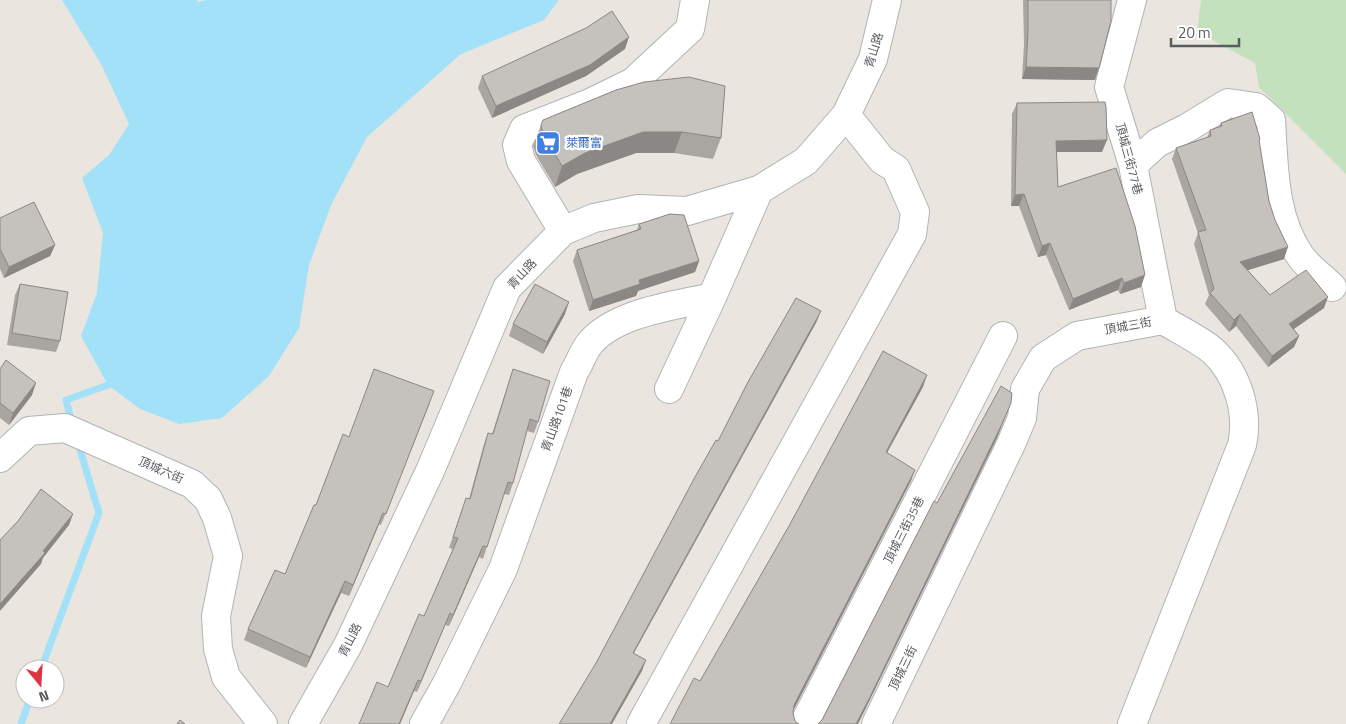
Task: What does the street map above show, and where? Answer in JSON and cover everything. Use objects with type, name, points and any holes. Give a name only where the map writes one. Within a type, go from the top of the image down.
[{"type":"street","points":[[564,231],[521,161],[517,145],[524,129],[590,103],[633,82],[690,29],[695,0]]},
{"type":"street","name":"青山路","points":[[303,724],[348,645],[422,488],[507,288],[564,231],[594,218],[638,208],[687,211],[759,190],[806,161],[846,115],[873,59],[887,0]]},
{"type":"street","name":"頂城三街77巷","points":[[1132,0],[1110,87],[1133,165],[1164,320]]},
{"type":"street","points":[[1133,165],[1157,143],[1187,128],[1228,103],[1256,107],[1271,120],[1274,176],[1282,219],[1301,257],[1332,287]]},
{"type":"street","points":[[641,724],[912,234],[914,212],[896,169],[882,160],[846,115]]},
{"type":"street","points":[[670,389],[759,190]]},
{"type":"street","name":"青山路101巷","points":[[424,724],[447,683],[502,569],[574,372],[589,343],[606,328],[645,312],[712,297]]},
{"type":"street","name":"頂城三街","points":[[876,724],[1012,444],[1022,418],[1025,389],[1043,358],[1077,336],[1164,320],[1213,352],[1229,373],[1243,409],[1245,428],[1242,445],[1132,724]]},
{"type":"street","name":"頂城三街35巷","points":[[804,724],[1003,336]]},
{"type":"street","name":"頂城六街","points":[[0,458],[29,431],[64,428],[192,484],[208,499],[217,518],[228,556],[216,616],[218,649],[226,677],[263,724]]},
{"type":"green space","points":[[1201,0],[1346,0],[1346,174],[1259,87],[1255,63],[1197,32]]},
{"type":"water","points":[[62,0],[197,0],[199,2],[206,0],[559,0],[544,20],[461,54],[367,137],[331,205],[309,265],[299,328],[269,376],[222,418],[179,424],[140,409],[108,385],[81,336],[97,293],[103,233],[82,178],[109,155],[129,124],[101,64]]},
{"type":"building","points":[[1028,0],[1111,0],[1111,21],[1099,68],[1026,67]]},
{"type":"building","points":[[612,11],[629,37],[590,65],[496,106],[482,76],[586,28]]},
{"type":"building","points":[[689,77],[725,86],[721,138],[682,132],[643,132],[585,153],[562,166],[543,134],[541,125],[543,120],[616,90],[644,82]]},
{"type":"building","points":[[1105,102],[1107,140],[1056,141],[1058,187],[1116,168],[1135,226],[1145,275],[1124,283],[1122,278],[1073,299],[1050,243],[1042,246],[1024,194],[1015,195],[1017,103]]},
{"type":"building","points":[[1252,112],[1260,139],[1269,201],[1275,220],[1288,247],[1240,262],[1270,295],[1306,270],[1328,297],[1289,324],[1299,336],[1272,356],[1240,314],[1234,320],[1210,293],[1214,289],[1198,232],[1206,230],[1176,148],[1211,136],[1210,130],[1222,126],[1221,123]]},
{"type":"building","points":[[34,202],[55,245],[9,267],[0,249],[0,218]]},
{"type":"building","points":[[670,214],[684,215],[699,261],[639,280],[640,284],[593,300],[577,250],[641,229],[639,224]]},
{"type":"building","points":[[20,284],[68,292],[60,341],[12,333]]},
{"type":"building","points":[[535,284],[569,302],[547,342],[513,324]]},
{"type":"building","points":[[796,298],[821,311],[633,653],[646,660],[610,724],[559,724],[596,663],[695,477],[716,440],[718,441],[748,382]]},
{"type":"building","points":[[883,351],[927,375],[886,452],[915,470],[794,705],[795,721],[799,724],[670,724],[694,678],[700,681],[789,526]]},
{"type":"building","points":[[6,360],[36,383],[13,413],[0,403],[0,369]]},
{"type":"building","points":[[374,369],[434,391],[386,514],[383,513],[353,585],[345,581],[310,657],[248,629],[275,570],[285,574],[314,505],[316,505],[343,434],[349,437]]},
{"type":"building","points":[[513,369],[550,381],[538,422],[530,419],[513,483],[508,482],[487,547],[483,546],[453,615],[450,613],[421,681],[418,680],[399,724],[359,724],[377,682],[388,687],[419,614],[424,616],[458,538],[453,537],[466,498],[470,499],[488,433],[493,434]]},
{"type":"building","points":[[1001,386],[1012,393],[1011,403],[856,724],[818,724],[822,720],[934,501],[937,503]]},
{"type":"building","points":[[41,489],[73,514],[43,551],[45,553],[0,604],[0,540],[18,521]]},
{"type":"building","points":[[180,720],[185,724],[177,724]]},
{"type":"waterway","points":[[72,423],[66,400],[108,385]]},
{"type":"waterway","points":[[45,659],[99,513],[78,443]]},
{"type":"waterway","points":[[21,724],[26,709]]},
{"type":"place","name":"萊爾富","points":[[548,143]]}]
